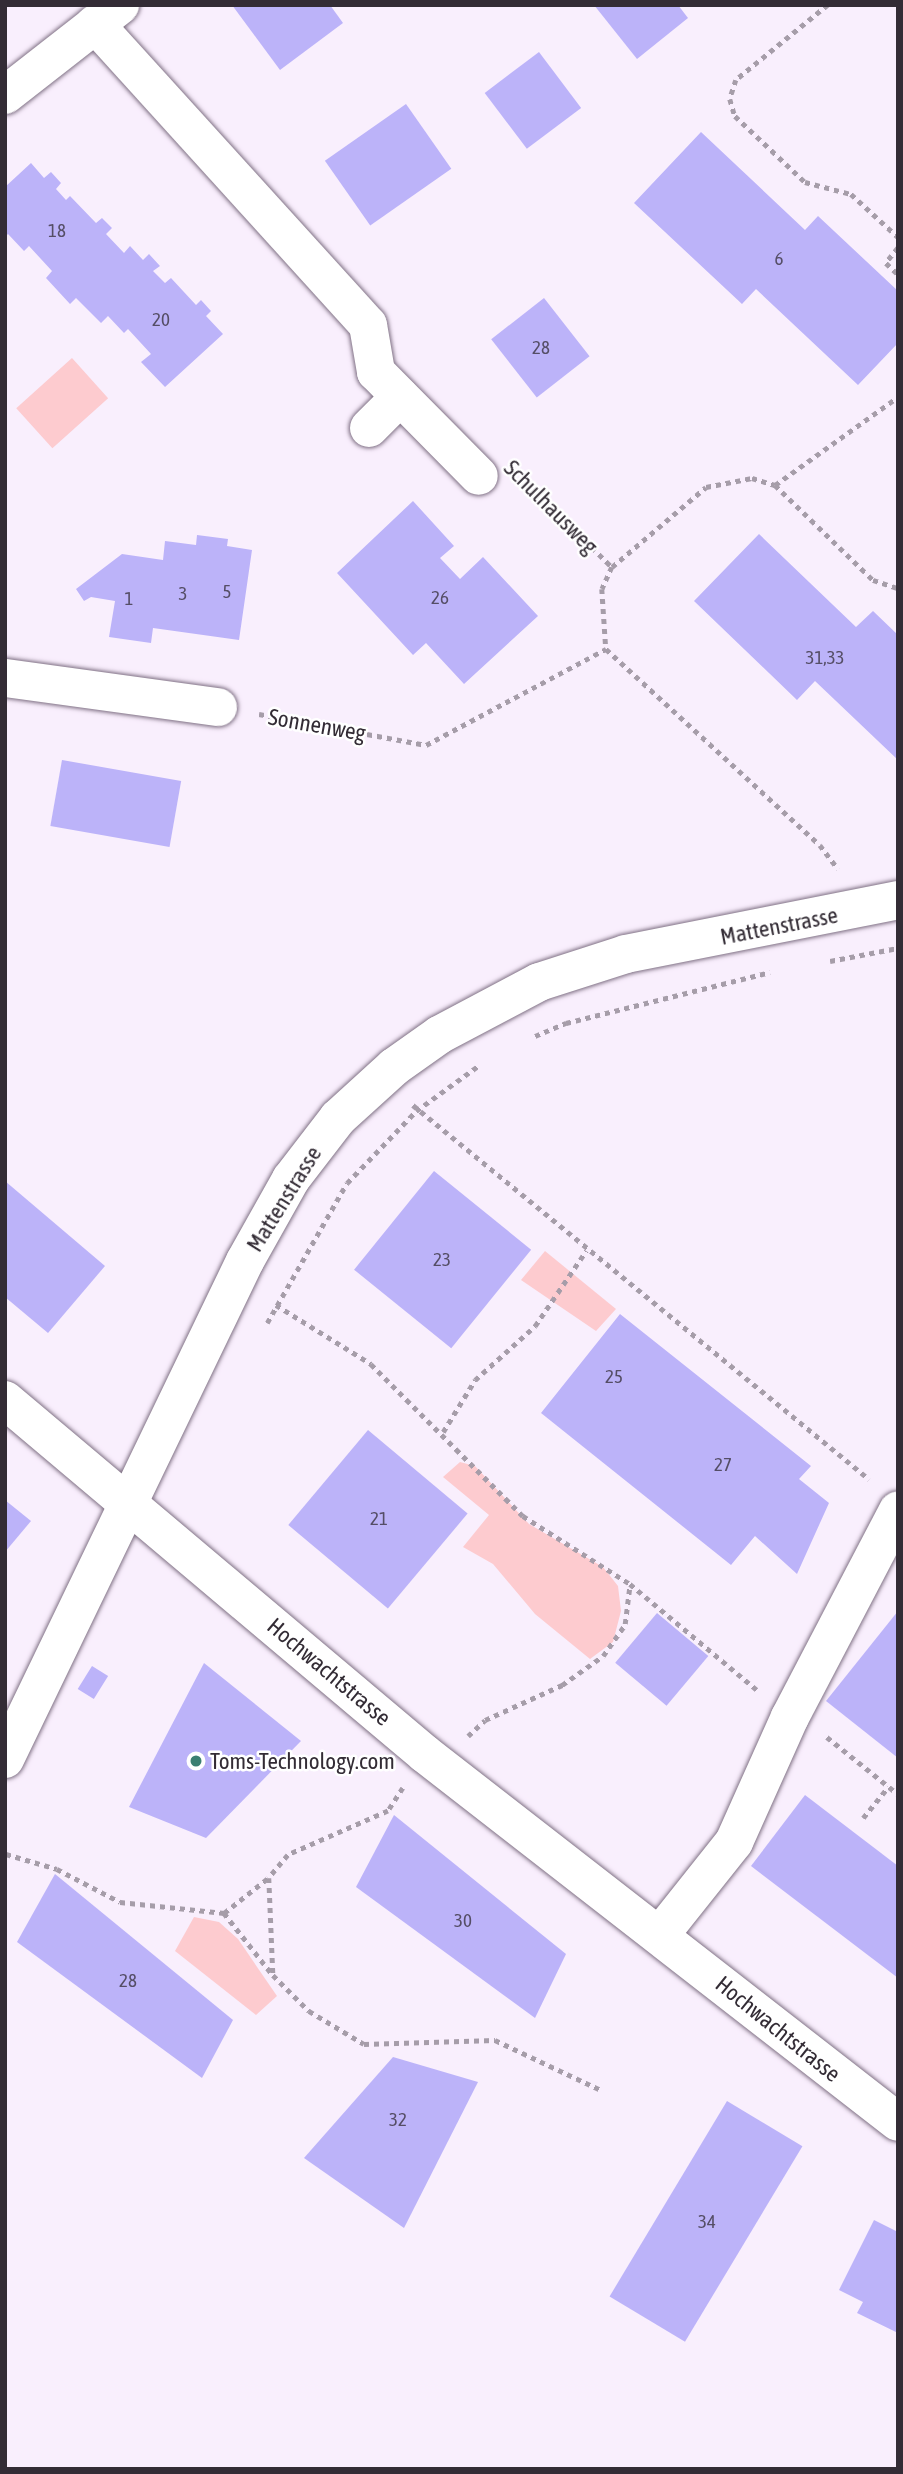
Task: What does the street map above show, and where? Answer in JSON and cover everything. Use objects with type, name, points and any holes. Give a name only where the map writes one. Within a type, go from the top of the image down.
[{"type":"street","points":[[5,95],[108,15]]},
{"type":"street","name":"Schulhausweg","points":[[108,15],[368,325],[376,372],[400,397],[497,473]]},
{"type":"street","points":[[369,428],[400,397]]},
{"type":"street","points":[[5,678],[218,707]]},
{"type":"street","name":"Mattenstrasse","points":[[5,1759],[126,1501],[245,1261],[291,1179],[338,1118],[394,1067],[439,1035],[539,982],[626,954],[846,913],[898,900]]},
{"type":"street","name":"Hochwachtstrasse","points":[[5,1400],[431,1759],[898,2122]]},
{"type":"street","points":[[660,1935],[734,1842],[886,1496]]},
{"type":"path","points":[[828,5],[736,80],[730,99],[736,116],[805,182],[851,194],[898,237]]},
{"type":"path","points":[[898,248],[886,263],[898,274]]},
{"type":"path","points":[[775,485],[898,397]]},
{"type":"path","name":"Schulhausweg","points":[[497,473],[612,567],[602,589],[606,649]]},
{"type":"path","points":[[612,567],[706,487],[752,478],[775,485],[873,580],[898,588]]},
{"type":"path","points":[[606,649],[820,845],[838,867],[852,957]]},
{"type":"path","name":"Sonnenweg","points":[[218,707],[426,745],[606,649]]},
{"type":"path","points":[[826,961],[898,948]]},
{"type":"path","points":[[530,1038],[566,1023],[772,972]]},
{"type":"path","points":[[264,1327],[347,1183],[416,1111],[486,1061]]},
{"type":"path","points":[[394,1067],[416,1111],[886,1496]]},
{"type":"path","points":[[443,1432],[475,1380],[535,1326],[586,1251]]},
{"type":"path","points":[[276,1305],[371,1364],[443,1432],[523,1516],[630,1584],[790,1717],[810,1723],[898,1794]]},
{"type":"path","points":[[6,1854],[57,1869],[120,1902],[225,1913],[269,1878],[288,1855],[388,1811],[431,1759],[485,1720],[562,1685],[603,1656],[625,1625],[630,1584]]},
{"type":"path","points":[[863,1818],[888,1787]]},
{"type":"path","points":[[269,1878],[273,1975]]},
{"type":"path","points":[[225,1913],[273,1975],[309,2011],[364,2044],[495,2040],[603,2091]]},
{"type":"shaded area","points":[[72,358],[108,398],[52,448],[16,408]]},
{"type":"shaded area","points":[[545,1251],[616,1309],[596,1331],[521,1280]]},
{"type":"shaded area","points":[[460,1462],[475,1466],[529,1524],[603,1567],[618,1586],[621,1611],[613,1642],[590,1659],[535,1614],[493,1564],[463,1547],[489,1515],[443,1477]]},
{"type":"shaded area","points":[[194,1917],[219,1922],[238,1939],[277,1996],[256,2015],[175,1951]]},
{"type":"building","points":[[232,5],[330,5],[343,23],[280,70]]},
{"type":"building","points":[[594,5],[678,5],[688,18],[637,59]]},
{"type":"building","points":[[539,52],[581,108],[527,149],[485,93]]},
{"type":"building","points":[[406,104],[451,169],[370,225],[325,161]]},
{"type":"building","points":[[701,132],[805,230],[818,216],[898,291],[898,343],[858,385],[756,289],[742,304],[634,203]]},
{"type":"building","points":[[31,163],[44,178],[51,172],[61,183],[56,189],[66,200],[70,196],[96,223],[102,218],[112,228],[106,234],[124,253],[130,246],[143,260],[149,254],[160,266],[153,271],[165,283],[171,278],[196,305],[201,300],[211,311],[206,316],[223,334],[165,387],[141,362],[151,354],[128,329],[124,333],[108,316],[101,323],[76,298],[70,304],[46,278],[52,271],[29,246],[24,251],[8,234],[5,237],[5,187]]},
{"type":"building","points":[[544,298],[590,356],[537,398],[491,339]]},
{"type":"building","points":[[413,501],[454,546],[440,558],[460,579],[483,557],[538,616],[464,684],[426,643],[413,655],[337,573]]},
{"type":"building","points":[[759,534],[856,627],[873,611],[898,635],[898,760],[815,681],[797,700],[694,601]]},
{"type":"building","points":[[197,535],[228,539],[227,546],[252,550],[239,640],[153,628],[151,643],[109,637],[115,601],[91,597],[84,601],[76,589],[122,554],[163,560],[165,541],[196,545]]},
{"type":"building","points":[[62,760],[181,781],[170,847],[50,826]]},
{"type":"building","points":[[434,1171],[531,1250],[451,1348],[354,1270]]},
{"type":"building","points":[[5,1181],[105,1266],[48,1333],[5,1297]]},
{"type":"building","points":[[620,1314],[811,1466],[799,1479],[829,1503],[797,1574],[755,1536],[731,1565],[541,1413]]},
{"type":"building","points":[[368,1430],[468,1514],[388,1609],[288,1525]]},
{"type":"building","points":[[5,1500],[31,1521],[5,1552]]},
{"type":"building","points":[[898,1611],[898,1758],[826,1701]]},
{"type":"building","points":[[657,1613],[708,1656],[667,1706],[615,1663]]},
{"type":"building","points":[[204,1663],[301,1741],[206,1838],[129,1807]]},
{"type":"building","points":[[92,1666],[108,1676],[94,1699],[78,1689]]},
{"type":"building","points":[[805,1795],[898,1866],[898,1978],[751,1866]]},
{"type":"building","points":[[394,1815],[566,1954],[535,2018],[356,1887]]},
{"type":"building","points":[[55,1874],[233,2020],[202,2078],[17,1942]]},
{"type":"building","points":[[393,2057],[478,2082],[404,2228],[304,2158]]},
{"type":"building","points":[[727,2101],[802,2146],[685,2342],[610,2296]]},
{"type":"building","points":[[874,2220],[898,2232],[898,2333],[857,2313],[863,2302],[839,2290]]},
{"type":"place","name":"Toms-Technology.com","points":[[196,1761]]}]
